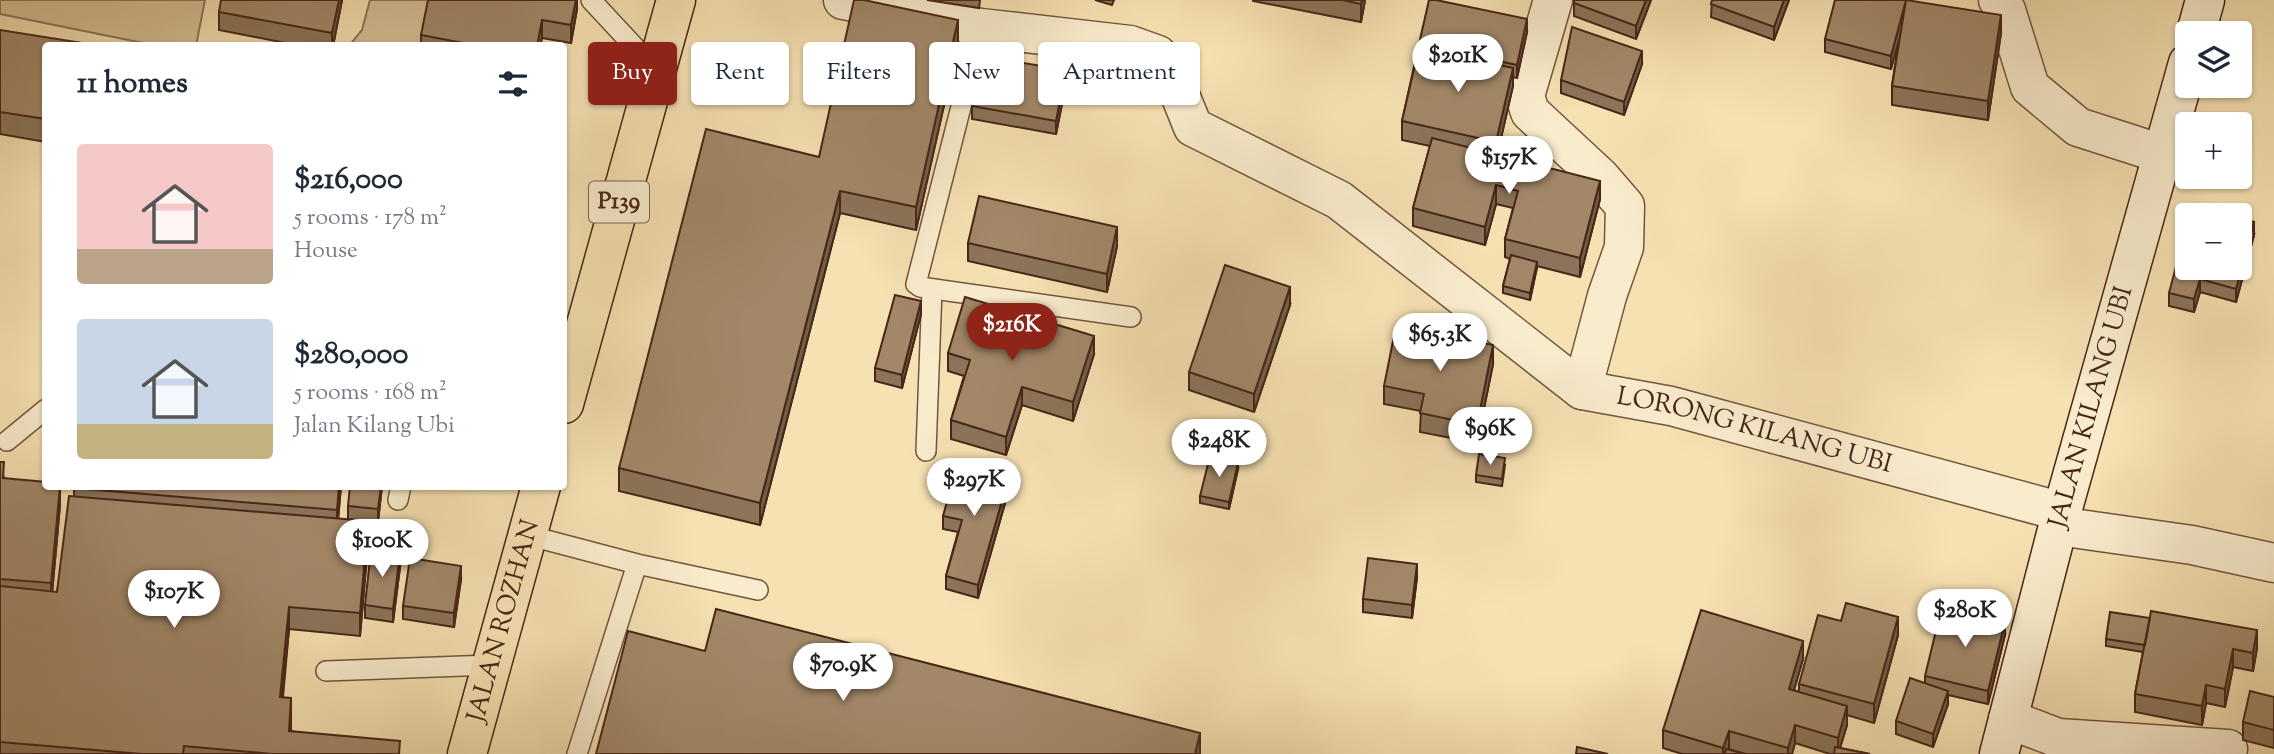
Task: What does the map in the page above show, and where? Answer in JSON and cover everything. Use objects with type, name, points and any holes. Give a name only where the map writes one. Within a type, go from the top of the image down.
[{"type":"main road","name":"P139","points":[[664,42],[676,0]]},
{"type":"main road","name":"P139","points":[[567,393],[646,105]]},
{"type":"main road","name":"JALAN ROZHAN","points":[[467,754],[540,490]]},
{"type":"street","name":"LORONG KILANG UBI","points":[[843,0],[981,28],[1130,45],[1158,55],[1170,70],[1193,127],[1339,200],[1582,390],[1671,406],[2061,519],[2274,563]]},
{"type":"street","points":[[1553,0],[1525,96],[1530,112],[1600,177],[1625,206],[1624,247],[1607,296],[1582,390]]},
{"type":"street","points":[[1998,0],[2006,10],[2030,87],[2078,127],[2162,154]]},
{"type":"street","points":[[2199,21],[2205,0]]},
{"type":"street","name":"JALAN KILANG UBI","points":[[2004,737],[2061,519],[2178,98]]},
{"type":"street","points":[[2004,737],[2228,749]]},
{"type":"lane","points":[[591,0],[630,42]]},
{"type":"lane","points":[[981,28],[915,279],[920,288],[1131,317]]},
{"type":"lane","points":[[926,451],[932,289]]},
{"type":"lane","points":[[7,441],[42,412]]},
{"type":"lane","points":[[527,535],[637,564],[758,590]]},
{"type":"lane","points":[[577,754],[637,564]]},
{"type":"lane","points":[[326,671],[491,665]]},
{"type":"shaded area","points":[[0,0],[205,0],[197,42],[138,42],[0,14]]},
{"type":"shaded area","points":[[370,0],[431,0],[424,42],[352,42],[362,30]]},
{"type":"building","points":[[221,0],[339,0],[332,33],[219,12]]},
{"type":"building","points":[[428,0],[576,0],[571,25],[542,20],[538,42],[458,42],[421,35]]},
{"type":"building","points":[[854,0],[958,20],[953,42],[929,42],[929,105],[939,105],[916,207],[840,191],[760,503],[619,468],[706,129],[819,157],[831,105],[915,105],[915,42],[845,42]]},
{"type":"building","points":[[1342,0],[1362,0],[1361,4]]},
{"type":"building","points":[[1429,0],[1527,19],[1517,65],[1419,44]]},
{"type":"building","points":[[1574,0],[1646,0],[1636,26],[1574,3]]},
{"type":"building","points":[[1712,0],[1784,0],[1774,27],[1711,4]]},
{"type":"building","points":[[1835,0],[1906,0],[1891,56],[1825,39]]},
{"type":"building","points":[[1906,0],[2001,15],[1988,101],[1892,86]]},
{"type":"building","points":[[1572,27],[1642,51],[1624,102],[1561,80]]},
{"type":"building","points":[[0,30],[76,42],[42,42],[42,118],[0,112]]},
{"type":"building","points":[[1419,47],[1513,68],[1496,142],[1402,121]]},
{"type":"building","points":[[1024,63],[1038,65],[1038,105],[1059,105],[1056,121],[972,106],[1024,105]]},
{"type":"building","points":[[1432,138],[1600,181],[1580,258],[1505,239],[1518,191],[1496,185],[1485,227],[1413,208]]},
{"type":"building","points":[[979,196],[1117,227],[1107,274],[968,243]]},
{"type":"building","points":[[1511,255],[1537,262],[1530,293],[1503,286]]},
{"type":"building","points":[[1225,265],[1290,287],[1254,394],[1189,372]]},
{"type":"building","points":[[2175,271],[2175,280],[2200,280],[2194,299],[2169,293]]},
{"type":"building","points":[[2204,280],[2238,280],[2236,289]]},
{"type":"building","points":[[895,295],[921,301],[902,375],[875,368]]},
{"type":"building","points":[[965,297],[1094,336],[1073,402],[1022,387],[1006,437],[951,420],[970,360],[948,353]]},
{"type":"building","points":[[1396,326],[1493,345],[1477,425],[1420,413],[1424,394],[1384,386]]},
{"type":"building","points":[[1479,454],[1505,458],[1502,479],[1476,475]]},
{"type":"building","points":[[1210,456],[1238,463],[1229,502],[1200,496]]},
{"type":"building","points":[[0,462],[4,462],[3,478],[42,482],[42,490],[60,490],[51,583],[0,579]]},
{"type":"building","points":[[958,462],[1009,476],[978,585],[946,576],[962,520],[943,516]]},
{"type":"building","points":[[98,490],[339,490],[337,510]]},
{"type":"building","points":[[350,490],[380,490],[378,509],[348,506]]},
{"type":"building","points":[[69,496],[368,521],[360,613],[289,607],[280,697],[291,698],[289,731],[400,741],[399,754],[272,754],[184,746],[183,754],[142,754],[0,742],[0,586],[57,592]]},
{"type":"building","points":[[371,550],[400,553],[393,609],[365,605]]},
{"type":"building","points":[[410,558],[461,566],[454,613],[403,606]]},
{"type":"building","points":[[1368,558],[1417,564],[1412,605],[1363,599]]},
{"type":"building","points":[[1846,603],[1898,617],[1874,704],[1799,684],[1818,615],[1841,621]]},
{"type":"building","points":[[1942,606],[2005,622],[1988,691],[1925,676]]},
{"type":"building","points":[[716,609],[1200,733],[1195,754],[596,754],[628,631],[705,651]]},
{"type":"building","points":[[1701,610],[1803,641],[1789,689],[1847,706],[1838,738],[1795,725],[1788,748],[1729,731],[1723,748],[1663,730]]},
{"type":"building","points":[[2151,611],[2257,630],[2253,653],[2233,649],[2225,689],[2206,685],[2202,706],[2135,694]]},
{"type":"building","points":[[2110,612],[2150,618],[2145,645],[2106,639]]},
{"type":"building","points":[[1910,678],[1948,691],[1933,734],[1896,721]]},
{"type":"building","points":[[2250,691],[2274,697],[2274,730],[2243,722]]},
{"type":"building","points":[[1577,747],[1608,754],[1576,754]]},
{"type":"building","points":[[1835,747],[1870,754],[1834,754]]},
{"type":"building","points":[[1726,749],[1745,754],[1725,754]]}]
